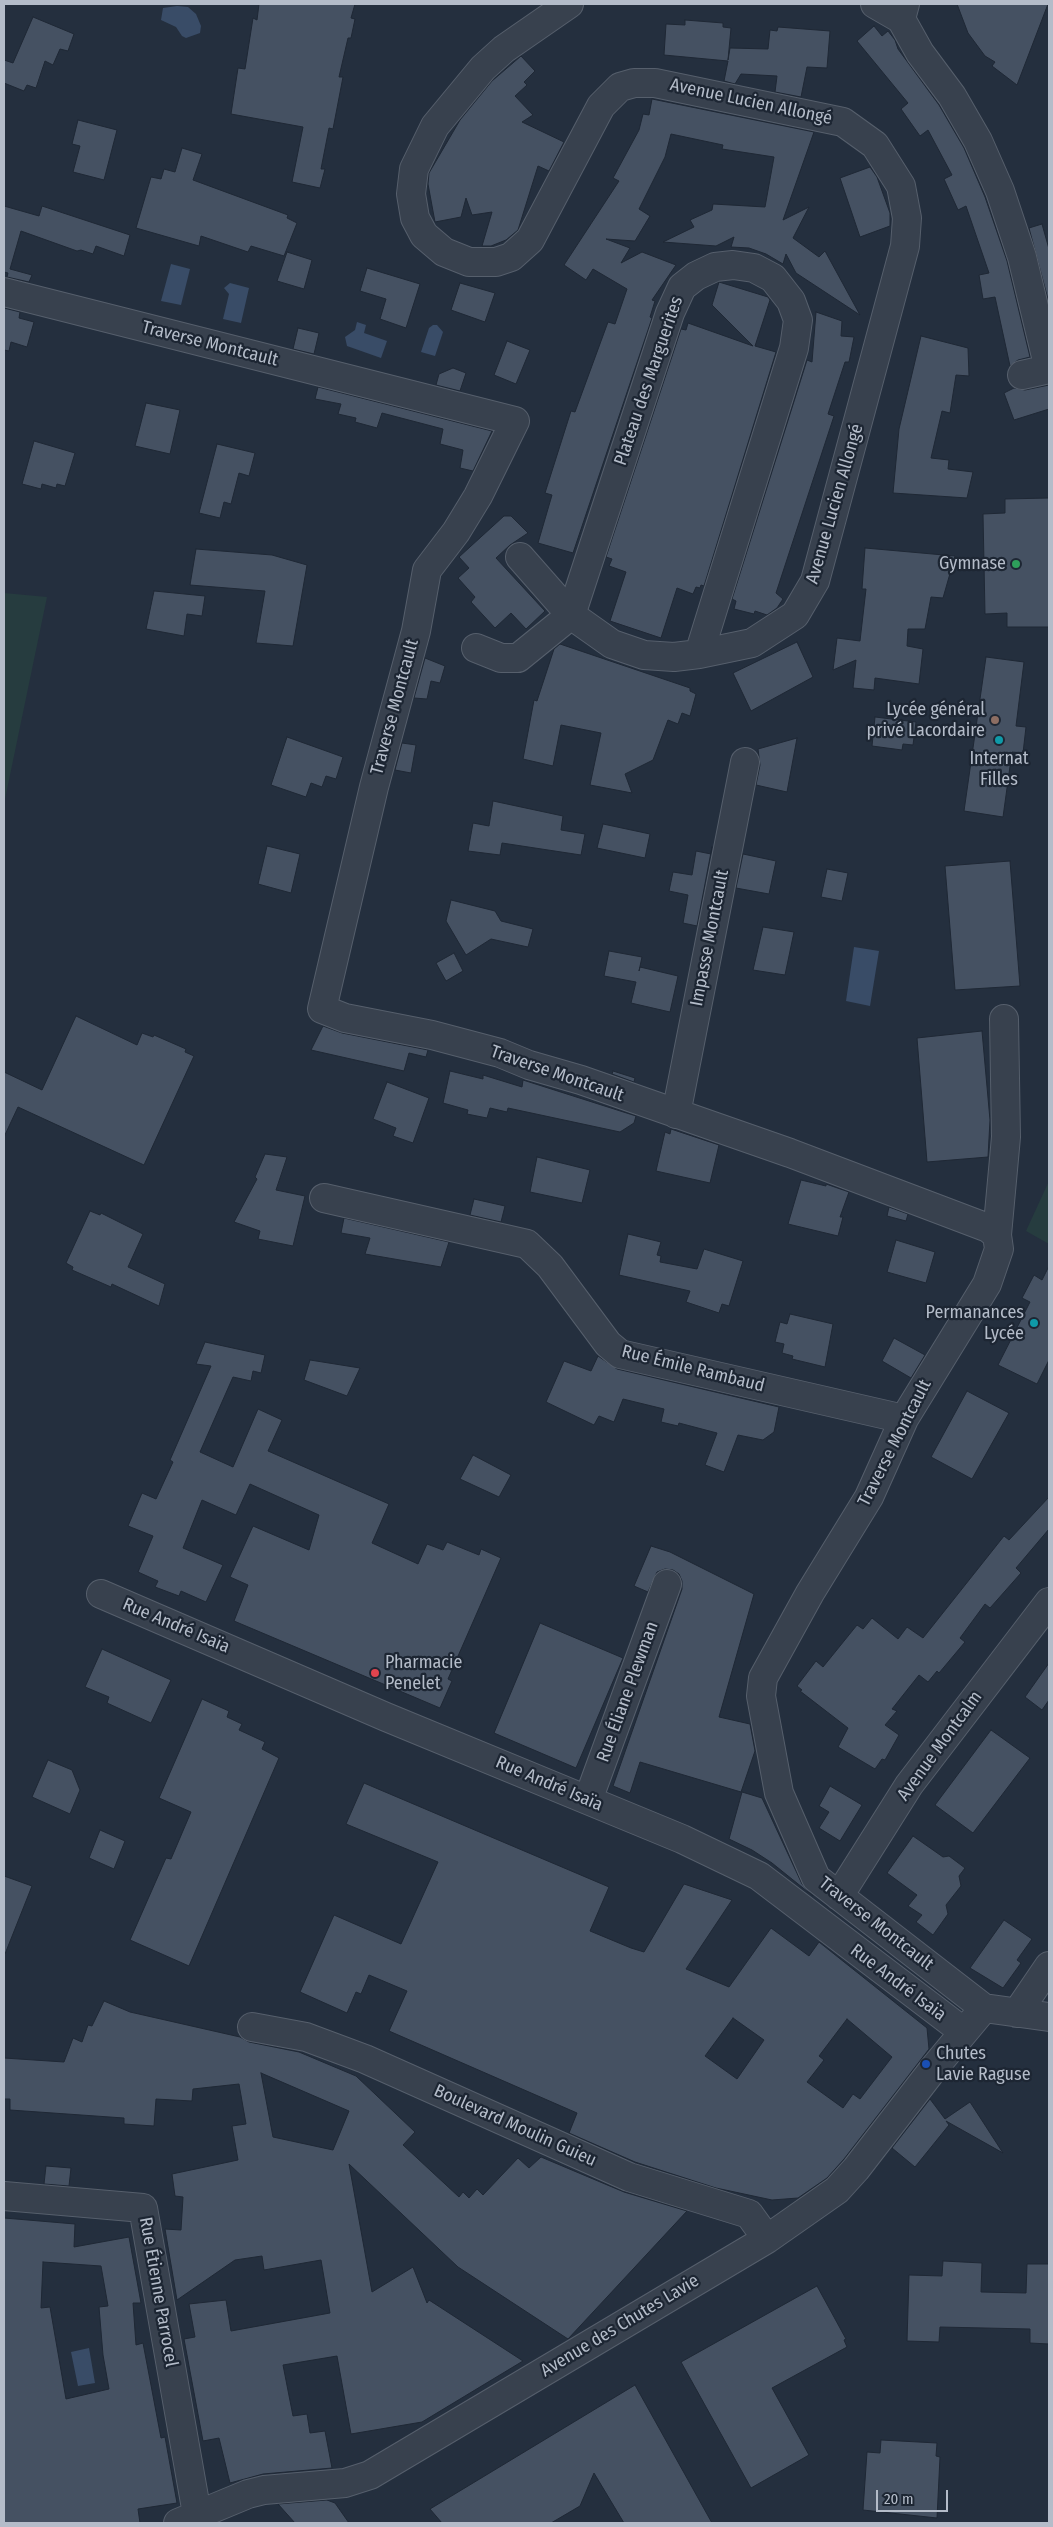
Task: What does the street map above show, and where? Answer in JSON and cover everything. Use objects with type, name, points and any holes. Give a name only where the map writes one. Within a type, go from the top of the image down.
[{"type":"street","name":"Avenue Lucien Allongé","points":[[569,4],[504,49],[483,68],[435,126],[414,169],[411,194],[415,218],[424,235],[444,252],[469,262],[496,262],[511,257],[530,240],[601,106],[620,87],[634,83],[655,83],[843,122],[875,144],[901,186],[907,218],[905,246],[815,581],[795,615],[775,630],[752,643],[699,654]]},
{"type":"street","points":[[875,4],[903,11],[920,53],[952,96],[978,141],[1000,192],[1019,248],[1049,368],[1022,375]]},
{"type":"street","name":"Plateau des Marguerites","points":[[571,615],[670,313],[682,287],[696,276],[714,267],[733,265],[754,268],[772,278],[791,301],[798,320],[794,348],[699,654]]},
{"type":"street","name":"Traverse Montcault","points":[[4,292],[515,421],[474,503],[456,532],[427,570],[416,632],[374,787],[322,1009],[346,1018],[432,1035],[500,1053],[529,1066],[582,1080],[790,1153],[988,1228],[997,1235],[999,1248],[987,1284],[904,1419],[869,1497],[810,1593],[763,1678],[761,1696],[779,1793],[816,1878],[984,2008]]},
{"type":"street","points":[[520,557],[571,615],[612,644],[644,655],[674,657],[699,654]]},
{"type":"street","points":[[476,648],[501,658],[518,658],[571,615]]},
{"type":"street","name":"Impasse Montcault","points":[[676,1114],[745,762]]},
{"type":"street","points":[[997,1235],[1006,1136],[1004,1019]]},
{"type":"street","name":"Rue Émile Rambaud","points":[[324,1198],[527,1244],[550,1266],[608,1344],[620,1354],[904,1419]]},
{"type":"street","name":"Rue Éliane Plewman","points":[[588,1800],[667,1584]]},
{"type":"street","name":"Rue André Isaïa","points":[[101,1594],[386,1717],[682,1839],[759,1876],[964,2032]]},
{"type":"street","name":"Avenue Montcalm","points":[[838,1896],[910,1785],[1049,1602]]},
{"type":"street","points":[[1017,2013],[1049,1966]]},
{"type":"street","points":[[984,2008],[1049,2017]]},
{"type":"street","name":"Avenue des Chutes Lavie","points":[[187,2518],[256,2492],[345,2483],[370,2475],[767,2238],[837,2190],[856,2170],[984,2008]]},
{"type":"street","name":"Boulevard Moulin Guieu","points":[[252,2027],[306,2037],[365,2060],[629,2177],[749,2214],[767,2238]]},
{"type":"street","name":"Rue Étienne Parrocel","points":[[4,2196],[143,2208],[187,2518]]},
{"type":"green space","points":[[4,593],[47,597],[4,804]]},
{"type":"green space","points":[[1049,1181],[1049,1244],[1026,1231]]},
{"type":"water","points":[[188,7],[196,14],[201,26],[200,33],[186,38],[182,36],[176,27],[161,20],[163,8]]},
{"type":"water","points":[[171,264],[190,269],[181,305],[161,301]]},
{"type":"water","points":[[230,283],[249,288],[241,323],[223,319],[229,294],[224,288]]},
{"type":"water","points":[[357,322],[366,325],[364,333],[387,341],[381,358],[347,346],[345,337],[355,330]]},
{"type":"water","points":[[437,325],[443,332],[435,356],[421,352],[429,328]]},
{"type":"water","points":[[854,947],[879,951],[870,1006],[846,1001]]},
{"type":"water","points":[[89,2348],[95,2383],[78,2386],[71,2352]]},
{"type":"building","points":[[259,4],[355,4],[351,18],[355,19],[351,38],[348,38],[339,77],[343,77],[333,129],[329,128],[321,169],[325,169],[320,188],[292,182],[303,127],[231,114],[238,68],[245,69],[253,18],[257,20]]},
{"type":"building","points":[[957,4],[1048,4],[1017,85],[992,66],[995,62],[985,56],[968,33]]},
{"type":"building","points":[[33,17],[74,34],[68,51],[60,49],[53,65],[45,61],[36,88],[27,85],[24,91],[4,83],[4,60],[13,63]]},
{"type":"building","points":[[685,20],[723,23],[723,27],[731,28],[728,60],[730,48],[768,49],[770,30],[777,31],[778,27],[830,31],[827,68],[807,67],[801,97],[775,92],[777,76],[741,74],[735,84],[724,81],[728,61],[664,55],[666,24],[685,25]]},
{"type":"building","points":[[874,26],[882,36],[888,31],[895,40],[898,49],[939,105],[964,148],[985,197],[1007,261],[1030,357],[1018,360],[1010,366],[995,297],[983,299],[979,275],[989,273],[966,206],[958,210],[944,179],[952,175],[928,130],[920,136],[901,109],[908,103],[857,41]]},
{"type":"building","points":[[521,56],[535,71],[524,82],[527,85],[515,96],[533,115],[522,122],[564,142],[549,171],[538,166],[518,230],[506,240],[491,246],[482,246],[492,212],[472,215],[466,198],[461,217],[435,222],[428,184],[429,173],[460,120],[492,81]]},
{"type":"building","points":[[652,99],[814,132],[783,220],[809,207],[793,238],[819,257],[825,251],[860,315],[796,273],[786,254],[783,264],[766,254],[749,248],[731,247],[734,237],[716,246],[663,242],[694,227],[690,220],[712,210],[713,204],[765,207],[774,157],[722,149],[723,145],[671,134],[665,157],[639,209],[650,216],[635,241],[606,239],[630,248],[621,263],[642,252],[676,265],[652,300],[655,301],[650,317],[652,318],[573,553],[538,543],[552,495],[545,493],[571,411],[575,412],[608,322],[615,324],[627,289],[593,269],[586,280],[564,265],[619,181],[613,178],[639,130],[643,114],[649,115]]},
{"type":"building","points":[[78,120],[117,130],[104,180],[73,172],[80,146],[72,144]]},
{"type":"building","points":[[182,148],[202,154],[193,180],[288,215],[287,218],[297,223],[284,256],[251,246],[248,252],[201,236],[199,246],[136,228],[151,177],[161,179],[164,169],[175,172]]},
{"type":"building","points":[[870,167],[877,177],[890,213],[890,226],[860,237],[840,178]]},
{"type":"building","points":[[4,206],[39,216],[42,206],[130,235],[124,256],[96,246],[93,254],[81,250],[77,251],[21,231],[10,269],[32,275],[29,282],[7,277],[8,273],[4,272]]},
{"type":"building","points":[[1042,224],[1049,249],[1049,303],[1029,228]]},
{"type":"building","points":[[287,252],[312,260],[304,289],[277,281]]},
{"type":"building","points":[[367,268],[420,284],[406,328],[380,319],[386,299],[360,291]]},
{"type":"building","points":[[719,282],[768,297],[770,300],[755,346],[776,352],[704,586],[696,587],[693,594],[677,588],[661,638],[610,621],[626,572],[609,566],[612,559],[606,557],[681,329],[686,330],[688,323],[753,346],[712,305]]},
{"type":"building","points":[[460,283],[495,293],[485,322],[451,310]]},
{"type":"building","points":[[4,308],[20,312],[19,318],[34,322],[27,347],[11,342],[9,351],[4,350]]},
{"type":"building","points":[[816,312],[842,321],[841,336],[854,337],[849,362],[845,362],[828,414],[834,416],[776,593],[783,599],[777,608],[767,615],[755,611],[754,614],[734,609],[736,601],[732,599],[807,360],[812,362]]},
{"type":"building","points":[[298,328],[319,333],[314,354],[293,349]]},
{"type":"building","points":[[921,336],[968,348],[969,376],[956,375],[950,413],[942,411],[931,458],[949,460],[948,469],[973,472],[967,498],[893,493],[899,429]]},
{"type":"building","points":[[507,341],[530,350],[516,384],[494,375]]},
{"type":"building","points":[[453,368],[466,373],[460,391],[436,385],[439,374]]},
{"type":"building","points":[[1049,385],[1049,409],[1014,420],[1004,393],[1014,388],[1025,390]]},
{"type":"building","points":[[318,387],[492,431],[473,471],[460,468],[463,450],[440,444],[443,429],[382,413],[377,428],[355,422],[356,418],[338,414],[341,404],[315,399]]},
{"type":"building","points":[[146,403],[180,410],[170,454],[135,446]]},
{"type":"building","points":[[34,441],[75,453],[65,486],[57,484],[56,488],[42,484],[41,489],[22,484]]},
{"type":"building","points":[[217,444],[255,453],[249,476],[239,473],[231,504],[224,502],[220,518],[199,513]]},
{"type":"building","name":"Gymnase","points":[[1049,498],[1049,627],[1007,627],[1007,613],[985,614],[983,514],[1005,513],[1005,499]]},
{"type":"building","points":[[504,516],[511,516],[528,533],[510,545],[496,558],[545,611],[526,629],[511,613],[495,628],[471,602],[475,597],[458,578],[469,568],[459,557]]},
{"type":"building","points":[[865,548],[955,556],[943,598],[931,597],[925,629],[908,629],[907,646],[923,649],[919,684],[875,678],[874,690],[853,688],[856,660],[833,670],[837,638],[860,641],[866,589],[862,589]]},
{"type":"building","points":[[196,549],[272,555],[307,565],[293,646],[256,643],[265,591],[190,585]]},
{"type":"building","points":[[154,591],[205,596],[202,616],[187,614],[184,636],[146,629]]},
{"type":"building","points":[[797,642],[813,677],[751,711],[733,673]]},
{"type":"building","points":[[560,644],[690,688],[690,691],[696,694],[690,716],[682,713],[678,724],[668,720],[653,760],[625,774],[632,793],[590,785],[601,733],[561,725],[553,766],[523,759],[534,700],[537,701],[554,649]]},
{"type":"building","name":"Internat Filles","points":[[986,657],[1024,662],[1016,726],[1026,727],[1023,753],[1012,752],[1003,817],[964,811]]},
{"type":"building","points":[[425,658],[445,666],[440,683],[431,681],[427,699],[414,698]]},
{"type":"building","points":[[875,717],[916,722],[913,745],[903,744],[902,750],[872,746]]},
{"type":"building","points":[[287,737],[343,757],[336,779],[326,776],[322,787],[311,783],[306,797],[271,785]]},
{"type":"building","points":[[797,738],[787,792],[756,785],[760,765],[758,749]]},
{"type":"building","points":[[402,743],[416,745],[411,773],[395,770]]},
{"type":"building","points":[[493,801],[563,816],[561,830],[585,834],[581,855],[502,843],[500,855],[468,851],[473,823],[489,826]]},
{"type":"building","points":[[603,824],[650,834],[645,858],[597,848]]},
{"type":"building","points":[[267,846],[300,854],[291,893],[258,884]]},
{"type":"building","points":[[696,851],[711,854],[697,926],[683,923],[688,895],[669,891],[673,872],[692,875]]},
{"type":"building","points":[[743,854],[776,861],[769,894],[736,888]]},
{"type":"building","points":[[1010,861],[1020,986],[955,990],[945,866]]},
{"type":"building","points":[[827,869],[848,873],[842,901],[821,897]]},
{"type":"building","points":[[451,900],[495,911],[501,921],[533,929],[528,947],[491,939],[466,955],[446,921]]},
{"type":"building","points":[[763,927],[794,932],[785,975],[753,970]]},
{"type":"building","points":[[609,951],[642,957],[639,971],[640,967],[678,976],[670,1012],[631,1003],[636,982],[604,976]]},
{"type":"building","points":[[454,953],[463,971],[446,981],[436,963]]},
{"type":"building","points":[[76,1016],[137,1045],[142,1033],[153,1037],[154,1035],[186,1049],[185,1052],[194,1056],[144,1165],[18,1107],[4,1137],[4,1072],[42,1090]]},
{"type":"building","points":[[323,1026],[342,1033],[428,1050],[426,1057],[409,1053],[404,1071],[311,1050]]},
{"type":"building","points":[[982,1031],[990,1120],[988,1157],[927,1162],[917,1038]]},
{"type":"building","points":[[450,1071],[483,1079],[483,1075],[522,1087],[523,1080],[636,1116],[634,1123],[620,1132],[508,1108],[507,1112],[490,1108],[487,1118],[467,1114],[468,1110],[443,1103]]},
{"type":"building","points":[[613,1071],[635,1078],[634,1082],[612,1074]]},
{"type":"building","points":[[387,1082],[429,1098],[413,1143],[393,1136],[396,1128],[373,1119]]},
{"type":"building","points":[[671,1129],[719,1145],[710,1183],[656,1171],[665,1132],[670,1134]]},
{"type":"building","points":[[265,1154],[287,1157],[276,1190],[305,1196],[293,1246],[258,1239],[260,1231],[234,1222],[257,1179],[255,1177]]},
{"type":"building","points":[[537,1157],[590,1170],[582,1203],[530,1192]]},
{"type":"building","points":[[801,1180],[826,1186],[826,1184],[849,1192],[840,1217],[843,1217],[838,1236],[788,1224]]},
{"type":"building","points":[[474,1199],[505,1206],[501,1222],[470,1215]]},
{"type":"building","points":[[889,1207],[908,1214],[906,1221],[887,1216]]},
{"type":"building","points":[[90,1211],[100,1215],[101,1213],[143,1234],[128,1267],[165,1284],[159,1306],[112,1284],[111,1287],[72,1270],[73,1267],[66,1263]]},
{"type":"building","points":[[344,1218],[449,1242],[441,1267],[365,1254],[370,1238],[341,1233]]},
{"type":"building","points":[[628,1234],[661,1242],[657,1255],[661,1256],[660,1262],[697,1269],[704,1249],[743,1261],[729,1306],[722,1304],[719,1313],[686,1302],[690,1291],[619,1275]]},
{"type":"building","points":[[896,1240],[935,1252],[926,1283],[887,1272]]},
{"type":"building","name":"Permanances Lycée","points":[[1049,1266],[1049,1360],[1037,1384],[998,1365],[1030,1302],[1022,1298],[1034,1275],[1042,1280]]},
{"type":"building","points":[[790,1314],[833,1324],[825,1367],[792,1359],[793,1356],[782,1353],[784,1344],[775,1342],[780,1322],[787,1324]]},
{"type":"building","points":[[894,1338],[925,1355],[911,1378],[882,1361]]},
{"type":"building","points":[[205,1342],[265,1355],[261,1373],[253,1371],[251,1381],[233,1377],[200,1452],[233,1467],[258,1409],[282,1420],[268,1451],[389,1504],[372,1543],[418,1564],[427,1544],[443,1550],[447,1542],[479,1555],[481,1549],[501,1558],[448,1679],[452,1681],[440,1708],[234,1621],[248,1585],[230,1577],[253,1526],[309,1550],[319,1515],[250,1484],[236,1515],[202,1500],[183,1548],[223,1565],[206,1602],[181,1591],[179,1596],[155,1587],[158,1581],[138,1572],[153,1536],[128,1526],[142,1493],[156,1499],[173,1462],[170,1460],[211,1366],[196,1364]]},
{"type":"building","points":[[598,1356],[617,1369],[779,1407],[774,1432],[763,1440],[738,1435],[724,1472],[705,1465],[717,1433],[679,1423],[678,1426],[661,1422],[664,1409],[623,1399],[614,1422],[599,1416],[594,1425],[546,1402],[564,1361],[591,1371]]},
{"type":"building","points":[[310,1360],[360,1368],[347,1396],[304,1380]]},
{"type":"building","points":[[967,1391],[1009,1413],[972,1479],[931,1457]]},
{"type":"building","points":[[473,1455],[511,1475],[499,1497],[460,1479]]},
{"type":"building","points":[[1049,1497],[1049,1529],[1016,1568],[1021,1573],[990,1608],[985,1604],[960,1638],[965,1642],[939,1673],[937,1671],[928,1682],[919,1675],[892,1709],[897,1711],[885,1725],[899,1735],[885,1760],[882,1759],[875,1769],[838,1747],[848,1728],[800,1691],[802,1690],[797,1686],[816,1661],[823,1667],[857,1625],[863,1629],[872,1618],[898,1639],[907,1627],[923,1638],[1004,1536],[1009,1540]]},
{"type":"building","points":[[651,1546],[670,1552],[754,1594],[719,1717],[750,1724],[755,1751],[741,1792],[640,1762],[630,1793],[613,1786],[682,1589],[682,1581],[679,1574],[673,1570],[665,1569],[657,1572],[648,1592],[634,1586]]},
{"type":"building","points":[[540,1623],[623,1658],[576,1768],[494,1733]]},
{"type":"building","points":[[102,1649],[171,1680],[151,1723],[107,1703],[109,1697],[85,1687]]},
{"type":"building","points":[[1049,1663],[1049,1700],[1042,1710],[1025,1697]]},
{"type":"building","points":[[202,1699],[229,1711],[227,1717],[242,1724],[239,1730],[265,1742],[262,1749],[279,1758],[189,1966],[130,1940],[166,1858],[171,1859],[191,1812],[159,1798]]},
{"type":"building","points":[[991,1730],[1030,1758],[973,1833],[935,1805]]},
{"type":"building","points":[[48,1760],[72,1770],[80,1790],[70,1814],[32,1797]]},
{"type":"building","points":[[364,1783],[609,1887],[590,1931],[644,1952],[684,1884],[732,1900],[686,1969],[729,1987],[771,1928],[809,1956],[819,1942],[927,2028],[929,2049],[844,2159],[827,2178],[798,2198],[772,2200],[716,2188],[635,2162],[569,2133],[577,2113],[389,2031],[407,1991],[369,1975],[361,1994],[356,1992],[347,2013],[300,1992],[334,1915],[401,1944],[438,1862],[346,1824]],"holes":[[[733,2018],[764,2040],[737,2079],[705,2056]],[[847,2019],[892,2057],[860,2099],[853,2094],[843,2108],[807,2082],[824,2060],[819,2056]]]},
{"type":"building","points":[[830,1786],[862,1805],[840,1841],[819,1828],[829,1812],[819,1806]]},
{"type":"building","points":[[742,1792],[762,1798],[802,1884],[813,1896],[772,1863],[752,1850],[729,1839]]},
{"type":"building","points":[[100,1830],[125,1841],[114,1869],[89,1858]]},
{"type":"building","points":[[913,1836],[943,1857],[949,1856],[965,1868],[959,1876],[961,1886],[946,1905],[948,1914],[933,1935],[916,1922],[922,1915],[908,1906],[917,1895],[887,1873]]},
{"type":"building","points":[[4,1876],[32,1886],[5,1954],[4,1954]]},
{"type":"building","points":[[1004,1920],[1032,1939],[1017,1960],[1021,1963],[1003,1988],[970,1968]]},
{"type":"building","points":[[104,2001],[130,2012],[240,2037],[249,2042],[299,2052],[356,2076],[415,2132],[403,2145],[459,2197],[463,2192],[469,2198],[477,2189],[483,2195],[518,2158],[529,2168],[541,2157],[624,2192],[687,2211],[568,2339],[458,2267],[349,2164],[372,2292],[413,2267],[427,2303],[429,2300],[523,2361],[422,2422],[351,2434],[337,2356],[283,2365],[293,2416],[307,2414],[310,2433],[325,2431],[332,2468],[263,2474],[230,2483],[219,2438],[203,2441],[184,2339],[195,2337],[189,2304],[226,2300],[231,2331],[330,2313],[321,2260],[264,2270],[262,2256],[235,2260],[177,2300],[165,2229],[181,2230],[183,2197],[175,2196],[172,2174],[238,2160],[232,2126],[246,2124],[239,2084],[193,2089],[192,2101],[156,2099],[154,2126],[124,2124],[124,2118],[10,2110],[10,2099],[4,2099],[4,2058],[64,2062],[73,2038],[82,2042],[88,2025],[92,2026]],"holes":[[[261,2073],[349,2111],[333,2150],[273,2137]]]},
{"type":"building","points":[[930,2099],[945,2119],[970,2102],[1003,2153],[946,2121],[949,2125],[915,2167],[892,2148]]},
{"type":"building","points":[[46,2166],[71,2168],[69,2186],[44,2184]]},
{"type":"building","points":[[4,2218],[75,2224],[74,2247],[129,2237],[141,2303],[133,2303],[136,2345],[143,2343],[161,2438],[165,2437],[177,2503],[138,2509],[140,2523],[4,2523]],"holes":[[[43,2262],[101,2266],[108,2306],[99,2307],[103,2355],[109,2389],[66,2399],[50,2307],[41,2308]]]},
{"type":"building","points":[[943,2261],[982,2263],[981,2292],[1026,2293],[1027,2264],[1049,2264],[1049,2344],[1030,2343],[1030,2329],[940,2327],[939,2342],[907,2341],[909,2275],[942,2276]]},
{"type":"building","points":[[817,2286],[846,2339],[844,2340],[847,2347],[772,2388],[809,2455],[751,2488],[681,2362]]},
{"type":"building","points":[[635,2385],[712,2523],[624,2523],[594,2473],[580,2506],[551,2523],[442,2523],[430,2509]]},
{"type":"building","points":[[881,2440],[937,2443],[936,2456],[940,2457],[937,2518],[863,2510],[867,2452],[880,2453]]},
{"type":"building","points":[[327,2500],[335,2503],[349,2523],[295,2523],[278,2504]]},
{"type":"place","name":"Gymnase","points":[[1016,564]]},
{"type":"place","name":"Lycée général privé Lacordaire","points":[[995,720]]},
{"type":"place","name":"Internat Filles","points":[[999,740]]},
{"type":"place","name":"Permanances Lycée","points":[[1034,1323]]},
{"type":"place","name":"Pharmacie Penelet","points":[[375,1673]]},
{"type":"place","name":"Chutes Lavie Raguse","points":[[926,2064]]}]
